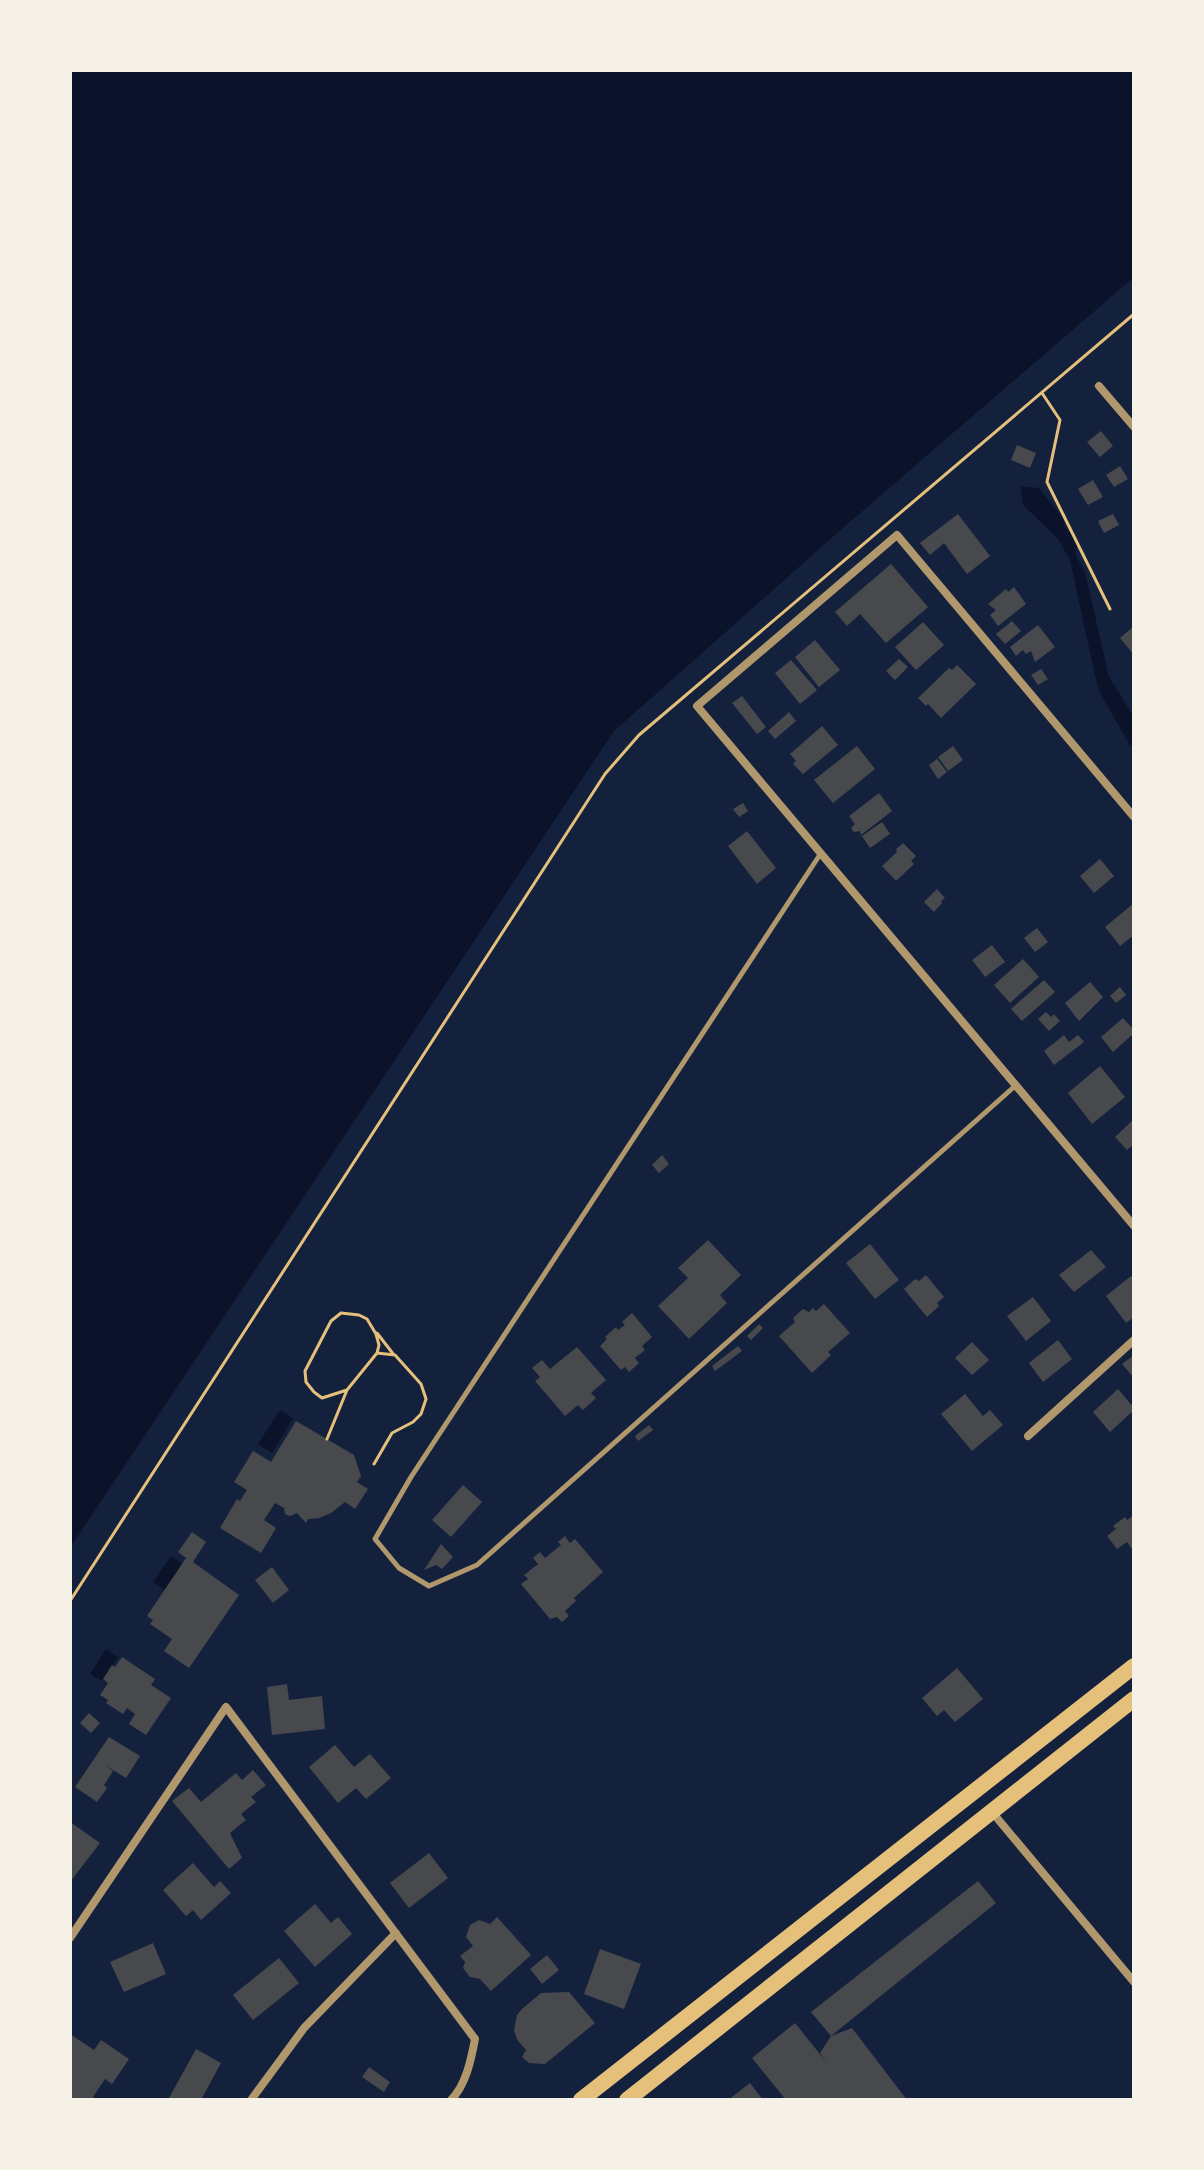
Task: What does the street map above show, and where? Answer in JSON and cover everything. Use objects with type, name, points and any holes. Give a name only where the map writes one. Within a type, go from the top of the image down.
[{"type":"main road","points":[[581,2100],[1134,1666]]},
{"type":"main road","points":[[627,2100],[1134,1699]]},
{"type":"street","points":[[1099,386],[1134,427]]},
{"type":"street","points":[[1134,817],[897,535],[697,706],[1134,1226]]},
{"type":"street","points":[[1028,1436],[1134,1340]]},
{"type":"street","points":[[70,1938],[226,1707],[475,2039],[458,2093],[451,2100]]},
{"type":"street","points":[[992,1812],[1134,1982]]},
{"type":"street","points":[[251,2100],[304,2028],[396,1933]]},
{"type":"lane","points":[[821,853],[411,1477],[375,1539],[399,1568],[429,1586],[477,1565],[1016,1085]]},
{"type":"path","points":[[70,1601],[605,774],[639,735],[1134,314]]},
{"type":"path","points":[[1042,393],[1060,420],[1047,482],[1110,609]]},
{"type":"path","points":[[347,1390],[322,1398],[306,1382],[305,1371],[331,1321],[341,1313],[367,1319],[421,1384],[426,1399],[421,1414],[392,1433],[374,1464]]},
{"type":"path","points":[[327,1439],[347,1390],[377,1353],[379,1345],[372,1326]]},
{"type":"path","points":[[377,1353],[395,1355]]},
{"type":"water","points":[[70,70],[1134,70],[1134,277],[844,527],[614,731],[70,1548]]},
{"type":"water","points":[[1020,486],[1039,488],[1077,542],[1076,556],[1085,572],[1109,677],[1134,717],[1134,743],[1130,746],[1098,689],[1070,560],[1058,539],[1023,505]]},
{"type":"water","points":[[280,1410],[293,1418],[272,1453],[258,1444]]},
{"type":"water","points":[[171,1556],[184,1565],[166,1591],[153,1582]]},
{"type":"water","points":[[106,1649],[118,1657],[102,1681],[90,1674]]},
{"type":"building","points":[[1101,431],[1113,446],[1100,457],[1087,442]]},
{"type":"building","points":[[1017,445],[1036,453],[1030,468],[1011,460]]},
{"type":"building","points":[[1120,466],[1128,479],[1114,487],[1106,475]]},
{"type":"building","points":[[1093,480],[1103,497],[1088,505],[1078,489]]},
{"type":"building","points":[[958,514],[990,556],[967,574],[944,543],[930,555],[920,543]]},
{"type":"building","points":[[1113,514],[1119,525],[1104,533],[1098,521]]},
{"type":"building","points":[[891,564],[928,607],[886,643],[860,614],[847,626],[835,612]]},
{"type":"building","points":[[1014,587],[1026,604],[998,626],[990,615],[996,610],[988,604],[1006,589],[1008,592]]},
{"type":"building","points":[[1012,621],[1021,631],[1005,644],[996,634]]},
{"type":"building","points":[[923,622],[944,645],[916,670],[895,647]]},
{"type":"building","points":[[1038,625],[1055,647],[1035,662],[1031,651],[1026,654],[1023,650],[1016,656],[1010,647]]},
{"type":"building","points":[[1134,626],[1134,655],[1120,638]]},
{"type":"building","points":[[815,640],[840,670],[819,687],[795,657]]},
{"type":"building","points":[[899,659],[908,667],[895,680],[886,671]]},
{"type":"building","points":[[791,660],[817,690],[800,704],[775,673]]},
{"type":"building","points":[[957,665],[976,684],[941,718],[918,698],[949,668],[952,670]]},
{"type":"building","points":[[1041,669],[1048,679],[1038,685],[1031,675]]},
{"type":"building","points":[[742,696],[766,727],[757,734],[732,703]]},
{"type":"building","points":[[789,712],[796,721],[775,739],[768,731]]},
{"type":"building","points":[[822,726],[838,745],[803,774],[793,764],[796,761],[790,754]]},
{"type":"building","points":[[857,746],[875,769],[833,803],[814,780]]},
{"type":"building","points":[[953,746],[963,760],[948,771],[938,757]]},
{"type":"building","points":[[937,759],[947,772],[938,779],[929,765]]},
{"type":"building","points":[[879,793],[892,811],[861,835],[860,831],[854,832],[851,828],[855,824],[849,816]]},
{"type":"building","points":[[743,803],[748,811],[739,817],[733,809]]},
{"type":"building","points":[[882,822],[890,834],[870,848],[862,836]]},
{"type":"building","points":[[747,831],[776,868],[757,884],[728,846]]},
{"type":"building","points":[[903,843],[916,856],[911,861],[914,864],[896,881],[882,866]]},
{"type":"building","points":[[1100,859],[1114,876],[1094,893],[1080,876]]},
{"type":"building","points":[[937,889],[945,898],[934,912],[924,902]]},
{"type":"building","points":[[1134,903],[1134,935],[1120,946],[1105,927]]},
{"type":"building","points":[[1037,928],[1048,942],[1035,952],[1024,938]]},
{"type":"building","points":[[992,945],[1005,962],[985,977],[972,960]]},
{"type":"building","points":[[1023,959],[1039,977],[1010,1003],[994,985]]},
{"type":"building","points":[[1044,980],[1055,992],[1022,1021],[1011,1009]]},
{"type":"building","points":[[1090,982],[1103,997],[1079,1021],[1065,1003]]},
{"type":"building","points":[[1120,987],[1126,995],[1116,1003],[1110,996]]},
{"type":"building","points":[[1046,1012],[1051,1017],[1054,1014],[1060,1021],[1049,1031],[1038,1019]]},
{"type":"building","points":[[1123,1018],[1134,1033],[1113,1052],[1101,1037]]},
{"type":"building","points":[[1064,1035],[1069,1042],[1078,1035],[1084,1042],[1054,1065],[1044,1051]]},
{"type":"building","points":[[1100,1066],[1125,1097],[1092,1124],[1068,1093]]},
{"type":"building","points":[[1134,1119],[1134,1144],[1127,1150],[1115,1137]]},
{"type":"building","points":[[662,1155],[669,1164],[659,1173],[652,1165]]},
{"type":"building","points":[[708,1240],[741,1275],[720,1295],[727,1303],[689,1339],[658,1306],[688,1278],[678,1268]]},
{"type":"building","points":[[870,1244],[899,1280],[875,1299],[846,1263]]},
{"type":"building","points":[[1091,1250],[1106,1267],[1074,1292],[1059,1275]]},
{"type":"building","points":[[926,1275],[944,1297],[927,1317],[904,1289],[915,1279],[919,1281]]},
{"type":"building","points":[[1131,1276],[1134,1280],[1134,1317],[1126,1323],[1106,1296]]},
{"type":"building","points":[[1033,1297],[1051,1321],[1026,1341],[1007,1316]]},
{"type":"building","points":[[824,1304],[850,1333],[828,1352],[831,1355],[812,1373],[779,1336],[795,1322],[793,1318],[803,1309],[809,1312],[813,1308],[816,1311]]},
{"type":"building","points":[[632,1313],[652,1337],[642,1346],[645,1350],[635,1358],[639,1363],[629,1372],[625,1367],[621,1370],[600,1346],[616,1327],[618,1330],[625,1325],[622,1322]]},
{"type":"building","points":[[759,1324],[763,1328],[751,1340],[747,1336]]},
{"type":"building","points":[[1058,1340],[1072,1359],[1043,1382],[1029,1363]]},
{"type":"building","points":[[972,1342],[989,1360],[972,1375],[955,1358]]},
{"type":"building","points":[[738,1346],[742,1351],[715,1371],[712,1366]]},
{"type":"building","points":[[577,1347],[606,1380],[591,1393],[596,1398],[583,1410],[578,1405],[565,1416],[535,1381],[540,1377],[532,1368],[542,1360],[550,1369]]},
{"type":"building","points":[[1134,1355],[1134,1378],[1122,1364]]},
{"type":"building","points":[[1118,1389],[1134,1410],[1110,1432],[1093,1412]]},
{"type":"building","points":[[965,1394],[983,1416],[990,1410],[1003,1425],[972,1451],[941,1414]]},
{"type":"building","points":[[296,1421],[354,1455],[361,1476],[357,1482],[368,1489],[355,1509],[345,1502],[331,1513],[308,1519],[306,1523],[297,1513],[290,1516],[285,1514],[284,1508],[275,1503],[264,1520],[276,1528],[261,1553],[220,1528],[237,1499],[240,1501],[247,1490],[234,1482],[253,1451],[271,1462]]},
{"type":"building","points":[[649,1425],[653,1430],[638,1441],[635,1436]]},
{"type":"building","points":[[463,1485],[482,1502],[451,1537],[432,1520]]},
{"type":"building","points":[[1134,1515],[1134,1547],[1132,1549],[1127,1542],[1117,1549],[1107,1536],[1116,1529],[1113,1526],[1125,1517],[1127,1520]]},
{"type":"building","points":[[192,1532],[206,1542],[193,1562],[239,1595],[189,1668],[164,1651],[172,1639],[150,1624],[153,1620],[147,1616],[186,1558],[178,1552]]},
{"type":"building","points":[[565,1536],[570,1543],[575,1539],[603,1572],[574,1598],[576,1601],[565,1611],[569,1616],[562,1622],[557,1617],[550,1619],[521,1584],[528,1579],[524,1575],[538,1564],[533,1558],[540,1552],[545,1558],[561,1545],[558,1542]]},
{"type":"building","points":[[441,1544],[453,1557],[442,1569],[436,1565],[424,1570]]},
{"type":"building","points":[[272,1567],[289,1590],[273,1603],[255,1580]]},
{"type":"building","points":[[122,1657],[155,1679],[151,1685],[171,1698],[146,1735],[129,1724],[135,1714],[127,1708],[123,1714],[100,1695],[108,1683],[103,1679]]},
{"type":"building","points":[[957,1668],[983,1699],[955,1722],[944,1710],[937,1716],[922,1698]]},
{"type":"building","points":[[287,1684],[289,1700],[322,1696],[325,1729],[272,1735],[267,1687]]},
{"type":"building","points":[[89,1713],[100,1723],[91,1733],[80,1723]]},
{"type":"building","points":[[109,1737],[140,1756],[126,1778],[105,1765],[113,1771],[104,1785],[107,1788],[97,1802],[75,1787]]},
{"type":"building","points":[[335,1745],[354,1767],[370,1754],[391,1778],[366,1799],[356,1788],[338,1803],[309,1767]]},
{"type":"building","points":[[253,1770],[266,1785],[251,1797],[256,1802],[241,1814],[246,1820],[230,1833],[242,1858],[229,1869],[172,1801],[189,1788],[201,1802],[236,1773],[242,1780]]},
{"type":"building","points":[[70,1822],[100,1843],[70,1882]]},
{"type":"building","points":[[429,1853],[448,1878],[409,1908],[390,1883]]},
{"type":"building","points":[[193,1863],[214,1887],[220,1881],[231,1893],[201,1920],[193,1910],[186,1916],[163,1890]]},
{"type":"building","points":[[978,1881],[996,1903],[831,2036],[811,2012]]},
{"type":"building","points":[[315,1904],[331,1923],[338,1917],[352,1934],[315,1967],[284,1931]]},
{"type":"building","points":[[497,1917],[531,1955],[491,1991],[480,1979],[470,1977],[463,1968],[465,1962],[460,1956],[473,1946],[466,1937],[470,1925],[479,1920],[490,1924]]},
{"type":"building","points":[[153,1943],[166,1974],[124,1992],[110,1962]]},
{"type":"building","points":[[600,1949],[641,1964],[624,2009],[584,1994]]},
{"type":"building","points":[[547,1955],[559,1970],[542,1984],[530,1969]]},
{"type":"building","points":[[279,1958],[299,1983],[253,2020],[233,1995]]},
{"type":"building","points":[[569,1992],[595,2023],[545,2064],[529,2063],[522,2057],[526,2050],[514,2031],[517,2015],[541,1993]]},
{"type":"building","points":[[795,2023],[827,2063],[820,2053],[831,2036],[852,2028],[907,2100],[786,2100],[752,2058]]},
{"type":"building","points":[[70,2034],[94,2050],[101,2040],[129,2059],[112,2084],[105,2079],[93,2097],[97,2100],[70,2100]]},
{"type":"building","points":[[196,2049],[221,2063],[201,2100],[169,2098]]},
{"type":"building","points":[[369,2067],[390,2082],[384,2092],[362,2077]]},
{"type":"building","points":[[750,2083],[763,2100],[728,2100]]}]
